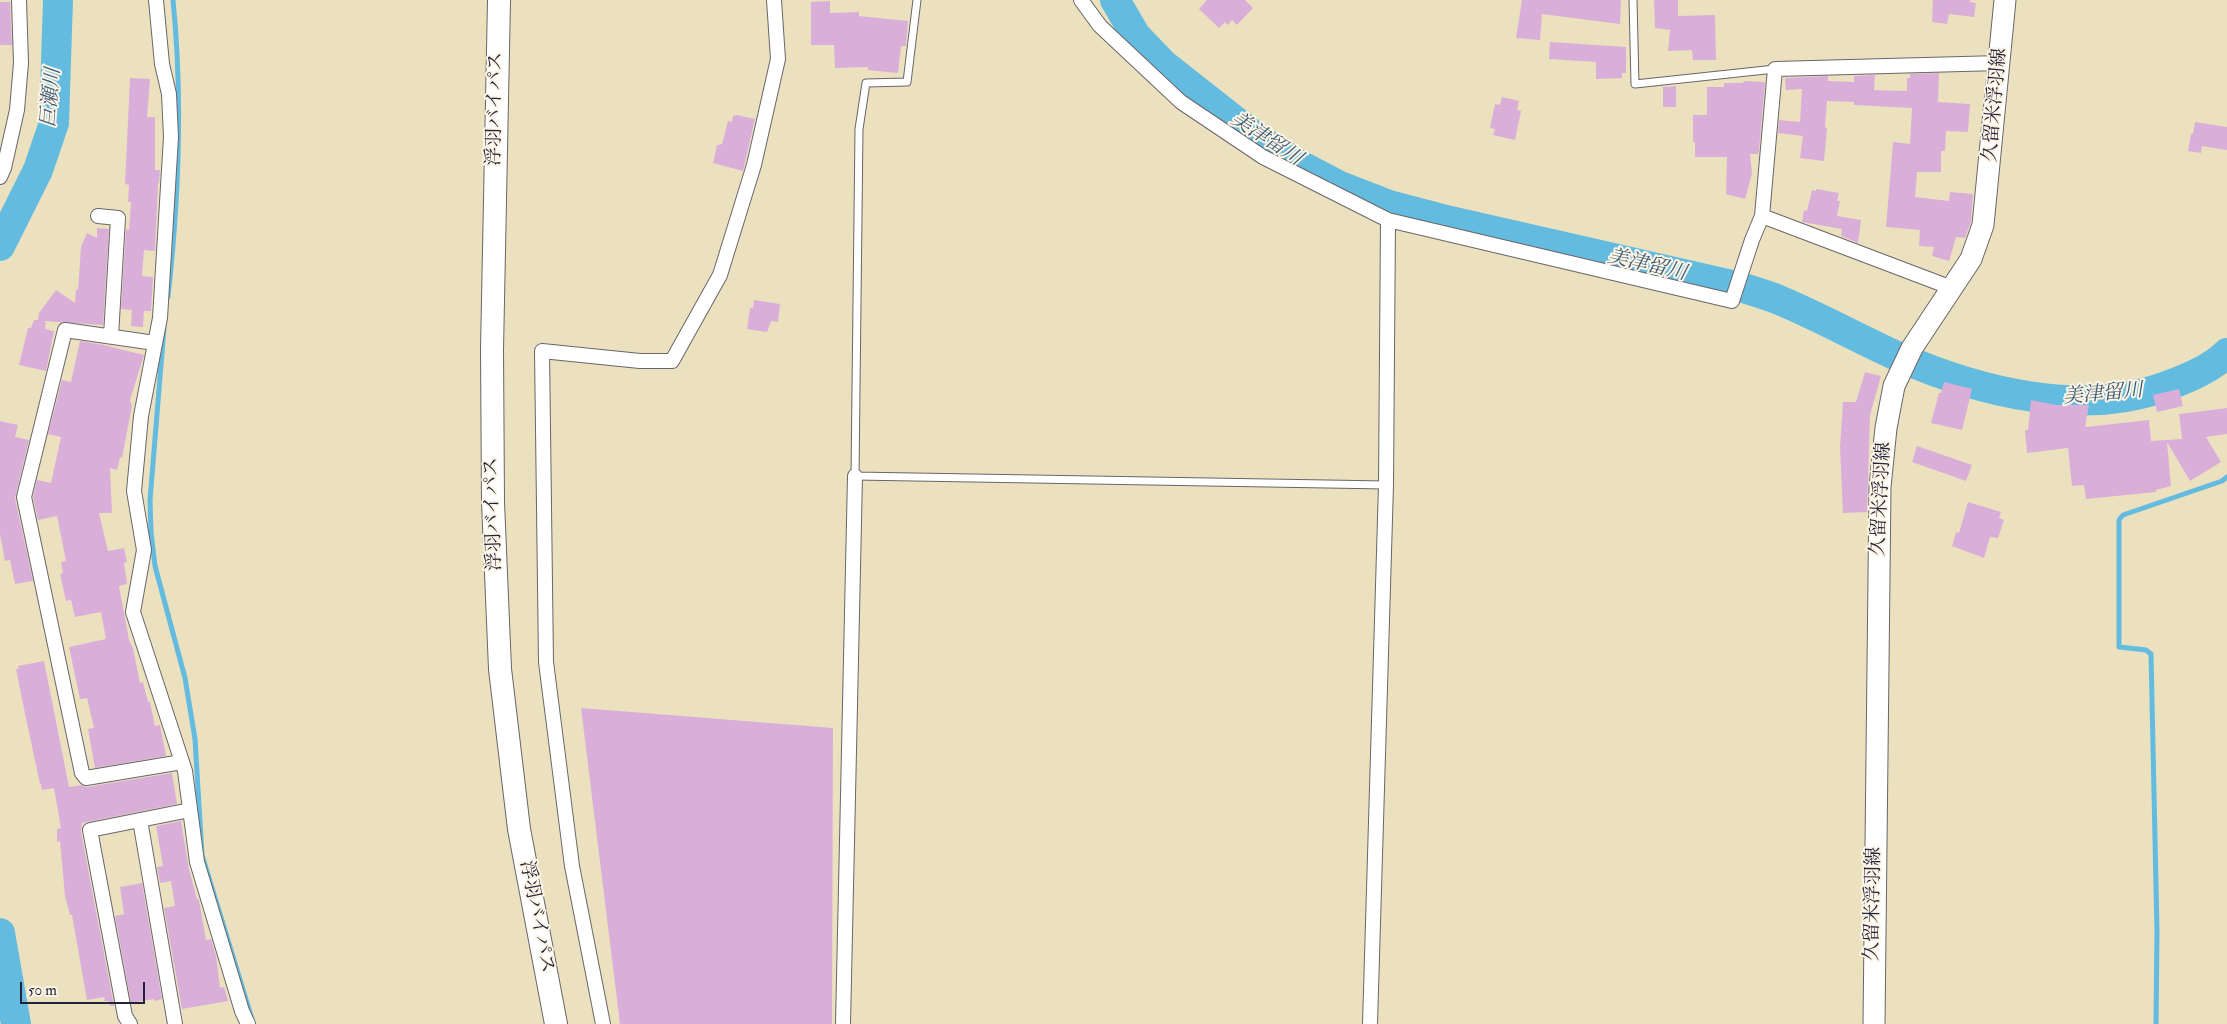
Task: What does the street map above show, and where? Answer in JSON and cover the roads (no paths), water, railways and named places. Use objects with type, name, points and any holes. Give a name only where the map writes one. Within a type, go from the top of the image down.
[{"type":"highway","name":"浮羽バイパス","points":[[499,0],[492,360],[493,502],[500,669],[519,829],[556,1024]]},
{"type":"main road","name":"久留米浮羽線","points":[[1874,1024],[1880,487],[1886,428],[1894,386],[1912,348],[1971,259],[1983,225],[2005,0]]},
{"type":"street","points":[[0,177],[4,148],[17,110],[21,63],[19,0]]},
{"type":"street","points":[[156,0],[162,64],[169,94],[172,137],[160,318],[141,416],[134,491],[144,550],[133,612],[185,771],[197,862],[242,1011],[248,1024]]},
{"type":"street","points":[[603,1024],[572,866],[546,662],[542,351],[640,361],[672,360],[720,275],[754,165],[778,59],[774,0]]},
{"type":"street","points":[[1081,0],[1100,26],[1181,102],[1263,157],[1388,220],[1732,301],[1762,216],[1775,69],[2000,64]]},
{"type":"street","points":[[98,216],[118,218],[111,336]]},
{"type":"street","points":[[1762,216],[1952,288]]},
{"type":"street","points":[[1370,1024],[1386,485],[1388,220]]},
{"type":"street","points":[[155,343],[66,330],[24,497],[82,773],[86,778],[182,762]]},
{"type":"street","points":[[842,1024],[855,476]]},
{"type":"street","points":[[130,1024],[125,1016],[90,830],[190,810]]},
{"type":"street","points":[[140,820],[175,1024]]},
{"type":"lane","points":[[917,0],[907,82],[866,82],[861,120],[855,476],[1386,485]]},
{"type":"lane","points":[[1633,0],[1635,84],[1775,69]]},
{"type":"waterway","name":"巨瀬川","points":[[0,246],[38,170],[54,123],[58,0]]},
{"type":"waterway","points":[[168,297],[175,223],[179,111],[173,0]]},
{"type":"waterway","name":"美津留川","points":[[1115,0],[1136,36],[1163,64],[1257,138],[1298,164],[1340,186],[1389,205],[1450,221],[1740,287],[1770,296],[1930,370],[1996,390],[2064,400],[2098,400],[2132,396],[2164,387],[2189,377],[2214,364],[2227,353]]},
{"type":"waterway","points":[[164,328],[150,500],[155,566],[185,678],[195,739],[202,855],[252,1019]]},
{"type":"waterway","points":[[2223,357],[2227,364]]},
{"type":"waterway","points":[[2156,1024],[2157,932],[2151,654],[2146,650],[2119,647],[2119,520],[2123,515],[2222,481],[2227,477]]},
{"type":"waterway","name":"巨瀬川","points":[[0,933],[16,1024]]}]
